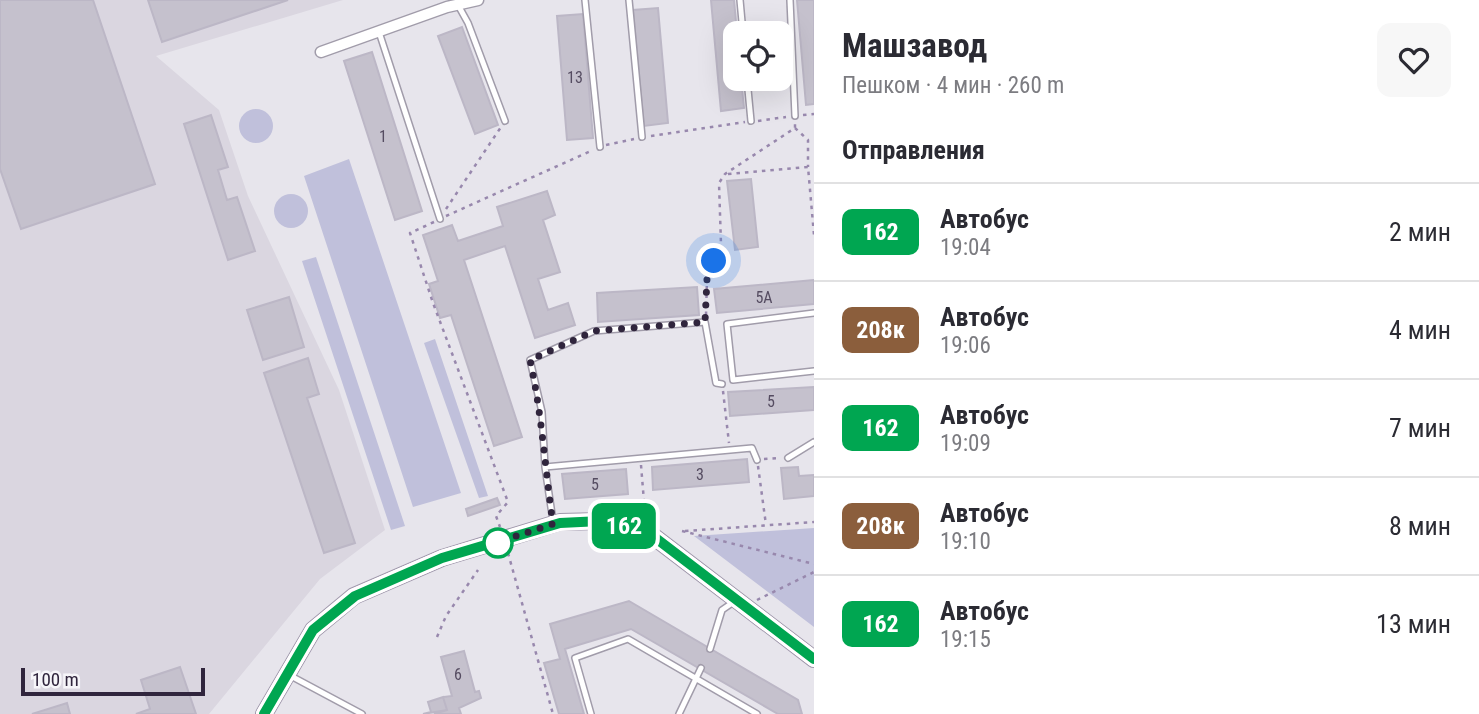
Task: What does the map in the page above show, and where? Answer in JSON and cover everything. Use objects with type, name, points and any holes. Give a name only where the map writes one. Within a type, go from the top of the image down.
[{"type":"main road","points":[[264,714],[313,630],[355,596],[442,558],[553,524],[601,521],[649,533],[814,659]]},
{"type":"street","points":[[321,52],[450,4],[478,0]]},
{"type":"lane","points":[[585,0],[600,147]]},
{"type":"lane","points":[[629,0],[642,137]]},
{"type":"lane","points":[[740,0],[742,21]]},
{"type":"lane","points":[[790,0],[795,116]]},
{"type":"lane","points":[[450,4],[468,23],[505,121]]},
{"type":"lane","points":[[379,32],[440,219]]},
{"type":"lane","points":[[748,91],[751,121]]},
{"type":"lane","points":[[814,313],[727,324],[733,380],[814,371]]},
{"type":"lane","points":[[553,524],[545,467],[542,412],[530,360],[594,331],[705,322],[716,383],[722,384]]},
{"type":"lane","points":[[788,458],[814,442]]},
{"type":"lane","points":[[545,467],[752,448],[757,460]]},
{"type":"lane","points":[[710,649],[722,610],[741,603]]},
{"type":"lane","points":[[591,714],[575,659],[628,639],[757,714]]},
{"type":"lane","points":[[679,714],[701,668]]},
{"type":"lane","points":[[286,673],[362,714]]},
{"type":"path","points":[[553,714],[496,516],[508,502],[433,303],[410,233],[600,147],[642,137],[814,114]]},
{"type":"path","points":[[795,116],[795,128],[808,140],[814,235]]},
{"type":"path","points":[[440,219],[505,121]]},
{"type":"path","points":[[705,322],[707,279],[721,244],[719,183],[725,174],[795,128]]},
{"type":"path","points":[[725,174],[808,167]]},
{"type":"path","points":[[722,384],[730,450]]},
{"type":"path","points":[[640,457],[645,514]]},
{"type":"path","points":[[766,525],[757,460],[788,458]]},
{"type":"path","points":[[814,522],[682,531],[814,564]]},
{"type":"path","points":[[437,637],[446,616],[478,570]]},
{"type":"path","points":[[741,603],[814,572]]},
{"type":"shaded area","points":[[0,0],[343,0],[156,56],[219,110],[248,196],[339,390],[385,530],[320,579],[209,714],[0,714]]},
{"type":"shaded area","points":[[256,109],[268,114],[273,126],[268,138],[256,143],[244,138],[239,126],[244,114]]},
{"type":"shaded area","points":[[349,159],[461,493],[413,507],[304,176]]},
{"type":"shaded area","points":[[291,194],[303,199],[308,211],[303,223],[291,228],[279,223],[274,211],[279,199]]},
{"type":"shaded area","points":[[316,257],[405,526],[391,530],[302,261]]},
{"type":"shaded area","points":[[435,339],[488,496],[479,498],[424,343]]},
{"type":"shaded area","points":[[814,528],[814,627],[694,536]]},
{"type":"building","points":[[0,0],[93,0],[155,184],[21,229],[0,169]]},
{"type":"building","points":[[148,0],[288,0],[162,42]]},
{"type":"building","points":[[711,0],[734,0],[736,21],[723,21],[723,91],[742,91],[744,108],[721,111]]},
{"type":"building","points":[[797,0],[814,0],[814,104],[806,105]]},
{"type":"building","points":[[658,8],[668,123],[644,126],[633,10]]},
{"type":"building","points":[[583,14],[593,138],[567,140],[557,16]]},
{"type":"building","points":[[462,27],[498,125],[475,134],[438,36]]},
{"type":"building","points":[[372,52],[422,211],[395,220],[344,61]]},
{"type":"building","points":[[211,115],[228,167],[218,170],[227,200],[237,197],[255,251],[228,260],[184,124]]},
{"type":"building","points":[[751,179],[758,247],[735,250],[727,181]]},
{"type":"building","points":[[547,191],[555,215],[543,220],[560,272],[538,279],[548,310],[568,303],[575,325],[535,338],[505,246],[464,260],[522,437],[494,446],[451,315],[440,318],[429,284],[438,281],[423,235],[452,225],[458,241],[503,226],[497,207]]},
{"type":"building","points":[[814,280],[814,304],[717,313],[714,289]]},
{"type":"building","points":[[697,287],[699,315],[598,322],[597,293]]},
{"type":"building","points":[[289,297],[304,347],[263,360],[247,310]]},
{"type":"building","points":[[308,358],[319,394],[307,398],[355,543],[324,553],[264,373]]},
{"type":"building","points":[[814,387],[814,410],[730,416],[728,392]]},
{"type":"building","points":[[747,459],[749,482],[653,490],[652,467]]},
{"type":"building","points":[[798,467],[799,476],[814,475],[814,496],[784,499],[781,468]]},
{"type":"building","points":[[626,469],[628,494],[565,499],[562,474]]},
{"type":"building","points":[[497,498],[500,505],[468,516],[466,509]]},
{"type":"building","points":[[629,601],[798,700],[802,714],[778,714],[631,629],[565,649],[584,714],[559,714],[544,663],[560,659],[550,624]]},
{"type":"building","points":[[464,651],[475,692],[479,691],[481,698],[459,708],[461,714],[434,714],[447,710],[443,697],[452,696],[441,657]]},
{"type":"building","points":[[180,667],[196,714],[136,714],[150,709],[141,680]]},
{"type":"building","points":[[443,697],[447,710],[423,714],[431,712],[428,702]]},
{"type":"building","points":[[67,703],[70,714],[32,714]]},
{"type":"bus line","name":"162","points":[[264,714],[291,663],[313,630],[355,596],[442,558],[560,523],[601,521],[649,533],[717,582],[814,659]]},
{"type":"route","points":[[498,543],[495,543],[553,524],[545,467],[542,412],[530,360],[594,331],[705,322],[708,304],[707,279],[714,261]]}]
